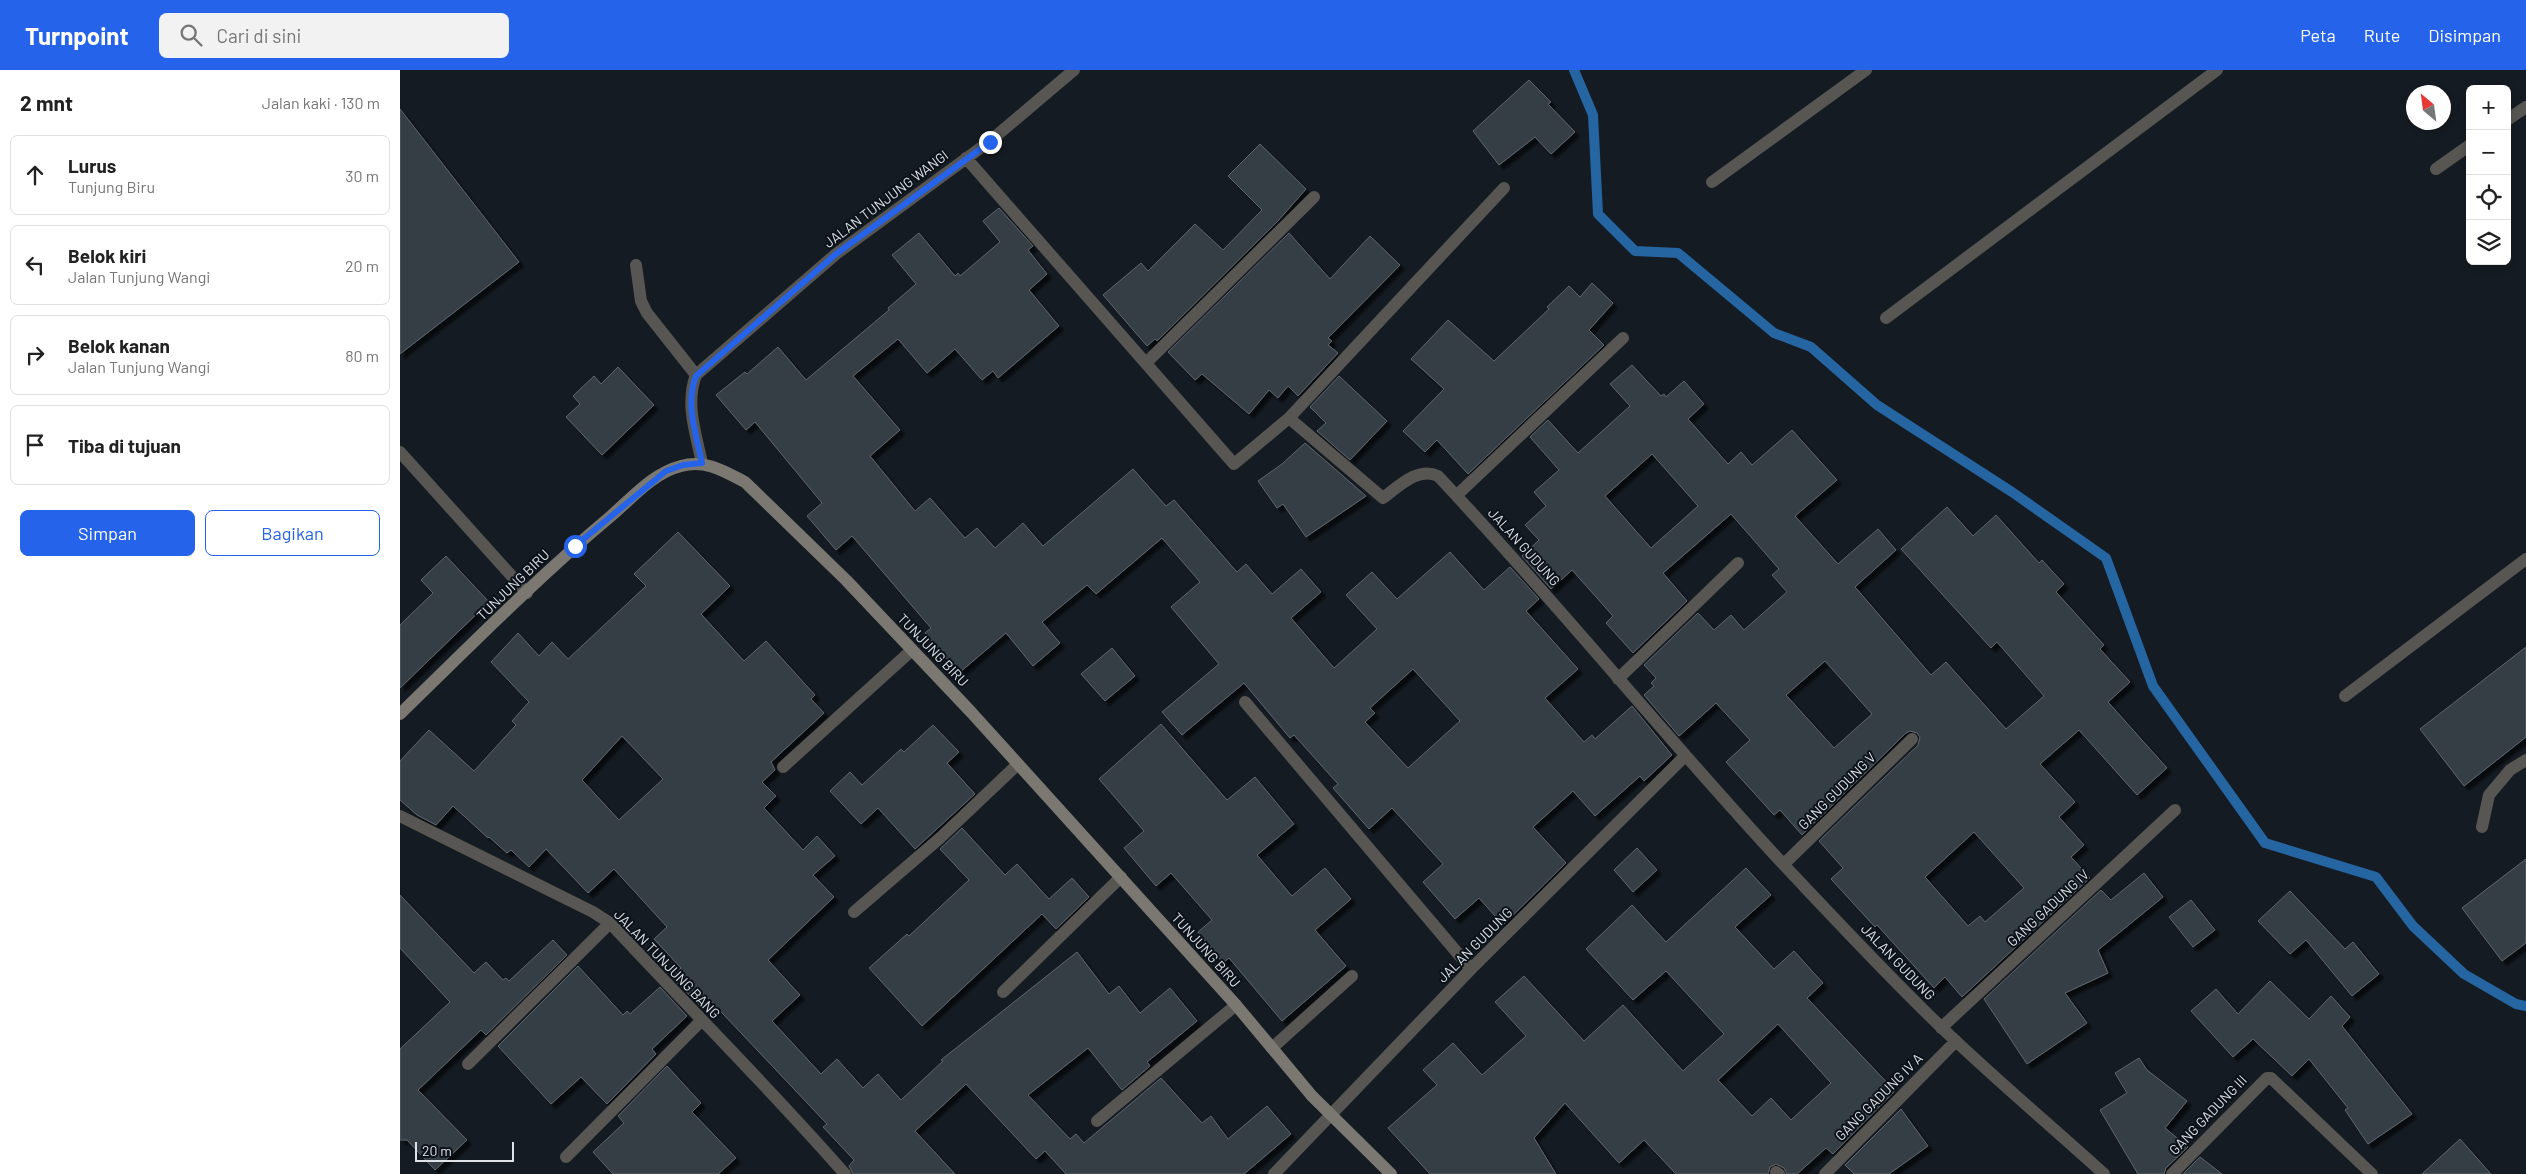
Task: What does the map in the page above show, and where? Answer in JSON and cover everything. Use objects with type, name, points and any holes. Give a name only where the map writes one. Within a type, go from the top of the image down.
[{"type":"street","name":"JALAN TUNJUNG WANGI","points":[[696,376],[836,254],[990,142],[1074,70]]},
{"type":"street","points":[[1712,182],[1866,70]]},
{"type":"street","points":[[1886,318],[2217,70]]},
{"type":"street","points":[[2511,117],[2526,107]]},
{"type":"street","points":[[2436,169],[2466,148]]},
{"type":"street","points":[[966,158],[1234,464],[1289,418],[1504,188]]},
{"type":"street","points":[[1146,363],[1314,197]]},
{"type":"street","points":[[636,265],[641,301],[647,314],[696,376],[691,387],[690,402],[702,463]]},
{"type":"street","points":[[1456,495],[1622,338]]},
{"type":"street","name":"JALAN GUDUNG","points":[[1289,418],[1383,498],[1413,477],[1424,472],[1438,476],[1512,554],[1685,756],[1784,864],[1941,1028],[2104,1174]]},
{"type":"street","points":[[400,452],[527,593]]},
{"type":"street","name":"TUNJUNG BIRU","points":[[400,714],[575,546],[651,482],[666,471],[683,465],[702,463],[725,471],[745,482],[846,580],[971,712],[1017,765],[1121,877],[1236,1005],[1331,1116],[1391,1174]]},
{"type":"street","points":[[2346,696],[2526,559]]},
{"type":"street","points":[[1618,679],[1738,563]]},
{"type":"street","points":[[783,766],[912,650]]},
{"type":"street","points":[[1244,702],[1471,969]]},
{"type":"street","name":"GANG GUDUNG V","points":[[1784,864],[1912,738]]},
{"type":"street","name":"JALAN GUDUNG","points":[[1274,1174],[1471,969],[1685,756]]},
{"type":"street","points":[[2482,827],[2489,794],[2510,770],[2526,760]]},
{"type":"street","points":[[854,912],[940,838],[1017,765]]},
{"type":"street","name":"GANG GADUNG IV","points":[[1941,1028],[2175,810]]},
{"type":"street","name":"JALAN TUNJUNG BANG","points":[[400,816],[593,912],[610,923],[702,1022],[796,1118],[845,1174]]},
{"type":"street","points":[[1003,992],[1121,877]]},
{"type":"street","points":[[468,1064],[610,923]]},
{"type":"street","points":[[1272,1048],[1352,976]]},
{"type":"street","points":[[1097,1122],[1236,1005]]},
{"type":"street","points":[[566,1157],[702,1022]]},
{"type":"street","name":"GANG GADUNG IV A","points":[[1825,1174],[1956,1041]]},
{"type":"street","name":"GANG GADUNG III","points":[[2172,1174],[2267,1078],[2271,1078],[2372,1174]]},
{"type":"building","points":[[1529,80],[1551,102],[1548,104],[1575,132],[1551,154],[1535,137],[1499,165],[1473,131]]},
{"type":"building","points":[[400,109],[519,262],[400,354]]},
{"type":"building","points":[[1260,144],[1306,189],[1278,221],[1157,341],[1155,339],[1147,346],[1103,295],[1141,263],[1148,271],[1195,224],[1223,250],[1262,210],[1228,176]]},
{"type":"building","points":[[999,208],[1033,246],[1028,250],[1047,274],[1029,290],[1059,326],[998,378],[993,371],[982,380],[955,349],[927,373],[898,339],[853,376],[900,430],[870,456],[915,511],[930,498],[965,538],[977,528],[995,548],[1023,523],[1043,546],[1133,469],[1166,506],[1174,500],[1237,572],[1246,564],[1272,594],[1301,569],[1321,592],[1291,618],[1334,668],[1377,629],[1346,595],[1372,572],[1397,599],[1450,552],[1484,590],[1510,567],[1539,599],[1526,611],[1578,669],[1545,698],[1584,742],[1592,735],[1595,739],[1632,706],[1672,755],[1644,781],[1640,776],[1595,816],[1573,791],[1533,827],[1566,863],[1503,925],[1479,898],[1455,919],[1423,882],[1443,864],[1392,808],[1369,829],[1333,788],[1338,784],[1294,735],[1290,738],[1244,683],[1182,735],[1162,712],[1219,664],[1171,607],[1200,582],[1162,538],[1096,594],[1087,585],[1042,622],[1060,643],[1033,666],[1006,633],[959,673],[925,633],[931,628],[852,536],[836,550],[807,516],[822,503],[755,422],[746,430],[716,395],[745,372],[747,374],[778,347],[806,380],[889,310],[888,308],[916,284],[892,255],[919,233],[955,276],[958,273],[960,276],[1000,242],[983,221]],"holes":[[[1413,669],[1460,721],[1408,768],[1365,722],[1375,713],[1370,708]]]},
{"type":"building","points":[[1289,233],[1330,279],[1370,236],[1400,265],[1328,338],[1332,341],[1328,345],[1338,353],[1298,396],[1288,386],[1278,398],[1269,390],[1249,414],[1202,374],[1195,380],[1168,352]]},
{"type":"building","points":[[1592,283],[1613,303],[1589,330],[1604,345],[1468,474],[1437,440],[1425,452],[1403,431],[1444,389],[1411,359],[1448,320],[1494,361],[1549,309],[1547,307],[1569,286],[1580,297]]},
{"type":"building","points":[[1632,365],[1661,396],[1664,394],[1666,397],[1684,381],[1704,404],[1688,419],[1728,464],[1741,452],[1752,465],[1792,430],[1837,480],[1795,516],[1838,564],[1878,529],[1896,550],[1855,587],[1931,675],[1946,662],[2006,729],[2044,696],[1997,642],[1991,648],[1901,549],[1947,507],[1973,536],[1996,515],[2039,563],[2042,560],[2064,584],[2056,592],[2104,645],[2100,649],[2130,682],[2108,702],[2167,768],[2137,795],[2079,730],[2040,764],[2075,802],[2059,817],[2084,845],[2071,857],[2090,878],[1962,997],[1945,977],[1934,988],[1877,925],[1875,927],[1831,879],[1843,868],[1819,841],[1918,745],[1920,737],[1917,733],[1910,731],[1906,733],[1802,835],[1780,810],[1774,815],[1726,762],[1750,740],[1716,703],[1679,736],[1644,695],[1654,686],[1651,683],[1656,678],[1644,665],[1698,613],[1714,630],[1731,615],[1744,630],[1787,592],[1772,575],[1779,569],[1731,514],[1663,573],[1687,601],[1633,653],[1606,623],[1613,616],[1572,570],[1551,589],[1522,556],[1539,540],[1525,525],[1546,506],[1534,492],[1559,470],[1530,437],[1548,420],[1578,453],[1630,406],[1610,384]],"holes":[[[1652,454],[1698,506],[1651,548],[1605,496]],[[1825,661],[1872,714],[1834,748],[1786,695]],[[1974,832],[2024,888],[1985,922],[1980,916],[1968,926],[1925,877]]]},
{"type":"building","points":[[618,367],[654,405],[602,455],[566,417],[580,404],[573,396],[594,376],[601,384]]},
{"type":"building","points":[[1339,376],[1387,421],[1350,460],[1317,431],[1326,423],[1310,407]]},
{"type":"building","points":[[1305,443],[1366,496],[1306,537],[1283,504],[1277,508],[1258,481],[1282,464]]},
{"type":"building","points":[[678,532],[730,586],[701,614],[744,661],[766,641],[815,695],[811,699],[824,713],[771,762],[775,770],[762,782],[776,796],[764,808],[803,850],[817,836],[835,856],[813,875],[834,897],[768,960],[800,995],[772,1021],[821,1074],[837,1059],[863,1088],[878,1074],[901,1100],[943,1061],[941,1060],[1077,952],[1109,994],[1119,986],[1140,1013],[1170,988],[1197,1021],[1147,1062],[1150,1066],[1122,1090],[1088,1048],[1028,1095],[1070,1139],[1076,1134],[1084,1143],[1161,1078],[1202,1123],[1211,1116],[1228,1139],[1267,1106],[1291,1134],[1244,1174],[1066,1174],[1045,1151],[1036,1159],[966,1084],[915,1131],[955,1174],[853,1174],[849,1166],[854,1160],[823,1127],[827,1124],[707,997],[699,1005],[672,977],[681,968],[654,939],[667,927],[614,869],[588,893],[546,849],[529,867],[511,850],[507,853],[488,838],[453,806],[436,825],[417,815],[400,800],[400,761],[429,730],[474,771],[516,725],[512,721],[529,702],[491,662],[518,633],[539,656],[552,642],[568,659],[646,586],[634,574]],"holes":[[[622,736],[663,779],[619,820],[582,780]]]},
{"type":"building","points":[[446,556],[489,602],[400,688],[400,625],[433,593],[421,580]]},
{"type":"building","points":[[2526,647],[2526,737],[2464,786],[2420,729]]},
{"type":"building","points":[[1112,648],[1135,676],[1105,701],[1081,674]]},
{"type":"building","points":[[1161,724],[1227,800],[1255,777],[1294,824],[1257,855],[1292,896],[1325,868],[1351,899],[1315,930],[1346,966],[1282,1021],[1229,958],[1223,963],[1198,932],[1212,920],[1171,873],[1156,886],[1124,848],[1144,831],[1099,779]]},
{"type":"building","points":[[933,725],[959,752],[947,763],[975,794],[915,849],[878,808],[861,824],[830,791],[850,772],[862,785],[901,749],[904,752]]},
{"type":"building","points":[[962,828],[1005,875],[1017,864],[1049,899],[1072,878],[1089,897],[1056,929],[1042,914],[922,1026],[869,968],[907,934],[909,936],[969,880],[940,849]]},
{"type":"building","points":[[1637,848],[1657,870],[1633,892],[1614,870]]},
{"type":"building","points":[[2526,859],[2526,943],[2502,961],[2462,908]]},
{"type":"building","points":[[1746,868],[1771,895],[1735,927],[1774,969],[1794,951],[1823,983],[1807,998],[1895,1091],[1833,1154],[1826,1148],[1797,1174],[1787,1174],[1784,1168],[1776,1164],[1770,1167],[1768,1174],[1676,1174],[1644,1140],[1619,1163],[1565,1103],[1534,1138],[1556,1174],[1430,1174],[1388,1128],[1437,1085],[1423,1070],[1453,1043],[1482,1075],[1526,1036],[1495,1002],[1524,976],[1584,1041],[1623,1005],[1683,1071],[1724,1034],[1666,971],[1633,1000],[1586,949],[1632,905],[1666,942]],"holes":[[[1778,1024],[1831,1083],[1791,1120],[1771,1098],[1752,1116],[1718,1080]]]},
{"type":"building","points":[[2144,873],[2163,897],[2098,950],[2108,973],[2065,993],[2087,1023],[2027,1064],[1984,999],[2101,890],[2111,900]]},
{"type":"building","points":[[2290,891],[2345,949],[2353,942],[2379,974],[2352,996],[2306,940],[2290,954],[2258,921]]},
{"type":"building","points":[[400,895],[474,973],[486,962],[503,980],[506,978],[509,981],[553,940],[567,955],[486,1035],[481,1030],[418,1090],[467,1140],[435,1170],[407,1140],[400,1140],[400,1049],[450,1002],[400,948]]},
{"type":"building","points":[[2191,900],[2215,930],[2193,947],[2169,917]]},
{"type":"building","points":[[578,966],[623,1015],[627,1011],[630,1014],[660,987],[687,1016],[652,1049],[656,1054],[607,1104],[581,1077],[551,1104],[498,1046]]},
{"type":"building","points":[[2270,981],[2309,1019],[2331,996],[2350,1017],[2342,1026],[2412,1114],[2368,1144],[2345,1110],[2348,1108],[2309,1059],[2292,1076],[2253,1039],[2233,1057],[2191,1011],[2216,989],[2238,1014]]},
{"type":"building","points":[[2139,1058],[2147,1070],[2187,1101],[2165,1128],[2188,1147],[2166,1168],[2164,1174],[2138,1174],[2100,1110],[2127,1093],[2115,1073]]},
{"type":"building","points":[[667,1066],[701,1103],[692,1112],[736,1158],[718,1174],[613,1174],[593,1152],[624,1123],[618,1116]]},
{"type":"building","points":[[1901,1109],[1928,1146],[1889,1174],[1854,1174],[1845,1165]]},
{"type":"building","points":[[2460,1139],[2491,1174],[2422,1174]]},
{"type":"building","points":[[2200,1157],[2222,1174],[2183,1174]]},
{"type":"waterway","points":[[1574,70],[1593,115],[1598,214],[1635,251],[1678,253],[1774,333],[1811,347],[1877,405],[2012,492],[2106,558],[2153,686],[2265,843],[2376,877],[2413,926],[2464,974],[2516,1004],[2526,1006]]},
{"type":"route","points":[[575,546],[666,471],[683,465],[702,463],[690,402],[691,387],[696,376],[836,254],[990,142]]}]
